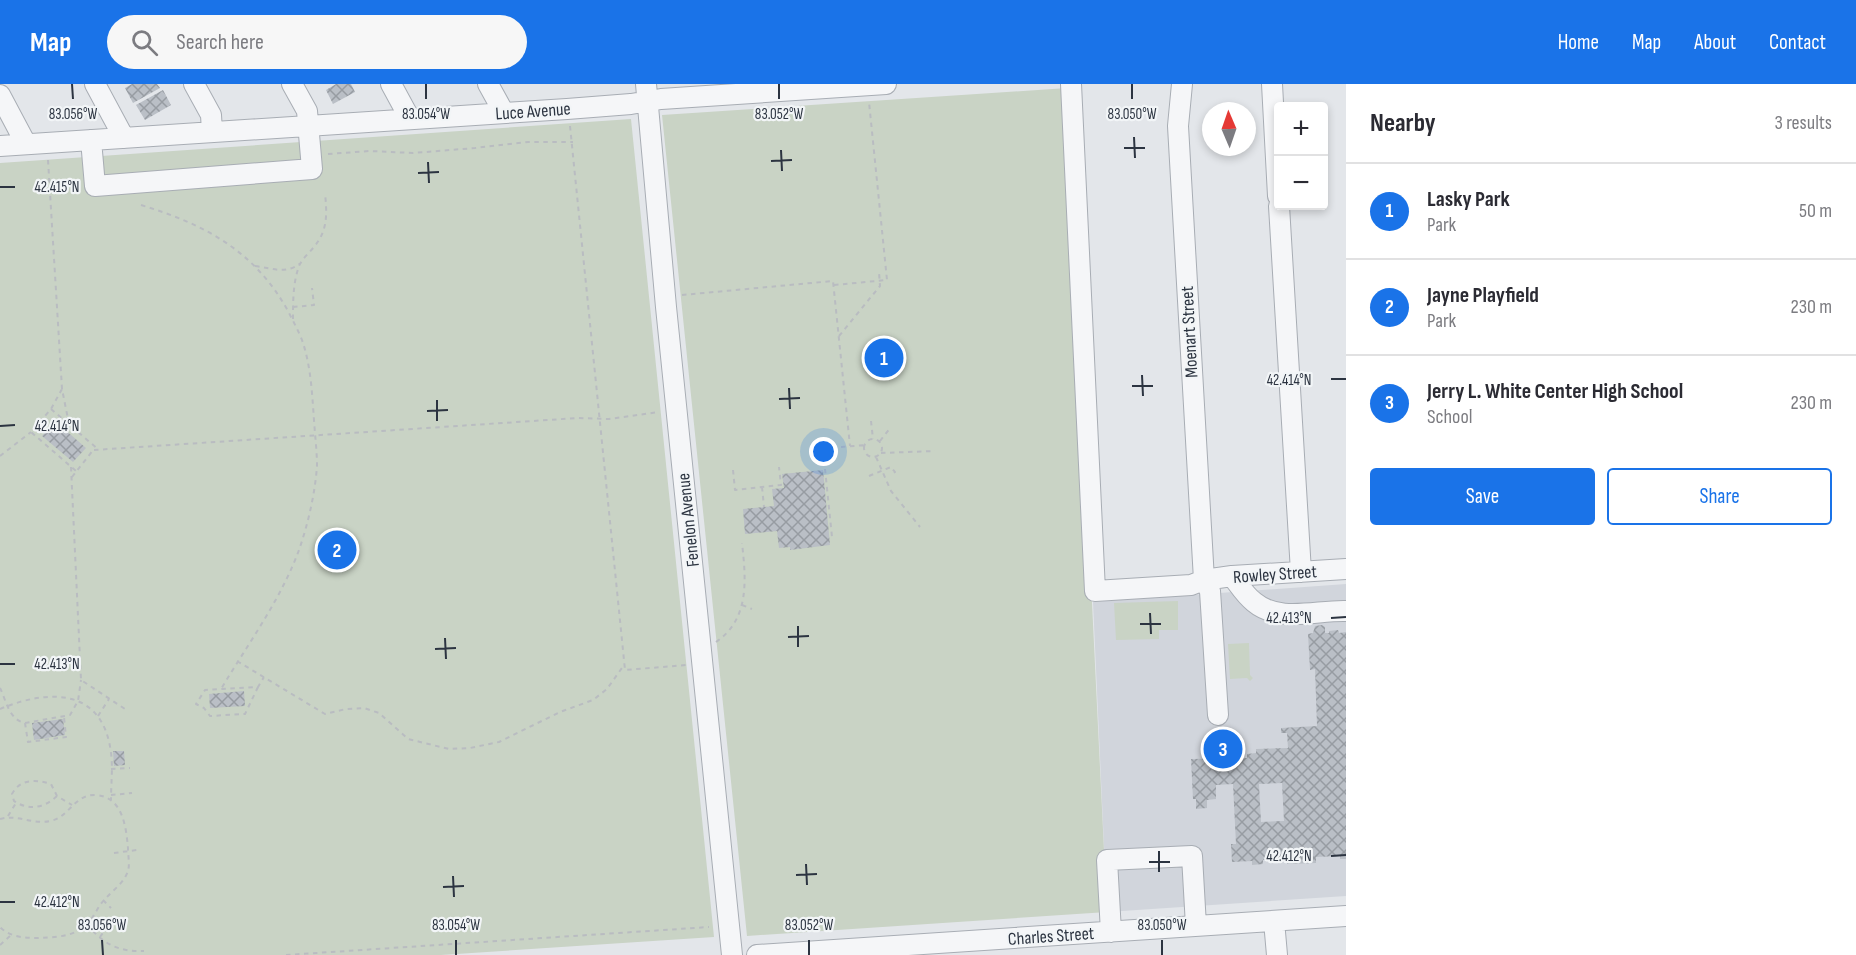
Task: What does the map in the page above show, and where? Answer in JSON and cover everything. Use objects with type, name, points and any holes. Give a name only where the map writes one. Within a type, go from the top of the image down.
[{"type":"street","points":[[95,84],[124,138]]},
{"type":"street","points":[[194,84],[211,115],[212,132]]},
{"type":"street","points":[[91,140],[94,186],[312,170],[306,111],[292,84]]},
{"type":"street","points":[[391,84],[410,119]]},
{"type":"street","points":[[488,84],[504,113]]},
{"type":"street","name":"Luce Avenue","points":[[0,146],[567,109],[646,93],[886,84]]},
{"type":"street","name":"Rowley Street","points":[[1071,84],[1095,591],[1191,585],[1204,580],[1232,576],[1346,569]]},
{"type":"street","name":"Moenart Street","points":[[1182,84],[1178,126],[1204,580],[1210,591],[1218,714]]},
{"type":"street","points":[[1272,84],[1276,156]]},
{"type":"street","name":"Fenelon Avenue","points":[[646,93],[732,955]]},
{"type":"street","points":[[0,95],[26,144]]},
{"type":"street","points":[[1279,210],[1300,572]]},
{"type":"street","points":[[1232,576],[1253,601],[1274,612],[1346,611]]},
{"type":"street","points":[[1111,932],[1107,860],[1192,856],[1196,926]]},
{"type":"street","name":"Charles Street","points":[[757,955],[1346,916]]},
{"type":"street","points":[[1274,921],[1277,955]]},
{"type":"path","points":[[833,285],[887,280],[869,99]]},
{"type":"path","points":[[567,109],[573,142],[625,670],[702,663]]},
{"type":"path","points":[[47,142],[62,389],[69,424]]},
{"type":"path","points":[[322,155],[369,151],[413,153],[528,142],[573,142]]},
{"type":"path","points":[[254,266],[280,271],[295,267],[300,263],[320,240],[324,231],[327,211],[325,193]]},
{"type":"path","points":[[141,205],[206,230],[234,247],[254,266],[275,291],[293,321],[301,338],[308,364],[317,466],[304,534],[286,580],[221,689]]},
{"type":"path","points":[[293,321],[295,282],[300,263]]},
{"type":"path","points":[[838,336],[880,286],[879,272]]},
{"type":"path","points":[[679,295],[833,281],[850,446]]},
{"type":"path","points":[[293,307],[314,305],[312,288]]},
{"type":"path","points":[[0,456],[31,432],[51,410],[62,389]]},
{"type":"path","points":[[51,410],[96,449]]},
{"type":"path","points":[[72,477],[96,449],[600,418],[677,410]]},
{"type":"path","points":[[871,421],[873,439]]},
{"type":"path","points":[[880,442],[891,427]]},
{"type":"path","points":[[31,432],[76,471]]},
{"type":"path","points":[[842,447],[864,445],[873,439]]},
{"type":"path","points":[[873,439],[883,446],[881,453],[876,457]]},
{"type":"path","points":[[864,445],[867,454],[876,457]]},
{"type":"path","points":[[881,453],[935,451]]},
{"type":"path","points":[[876,457],[891,491],[920,527]]},
{"type":"path","points":[[0,687],[8,706],[19,722],[25,723],[70,715],[78,701],[81,680],[71,467]]},
{"type":"path","points":[[733,470],[735,490],[781,486],[779,467]]},
{"type":"path","points":[[869,476],[891,467],[895,472],[891,475]]},
{"type":"path","points":[[825,470],[832,537],[830,537]]},
{"type":"path","points":[[762,487],[764,507]]},
{"type":"path","points":[[715,642],[730,629],[742,605],[745,582],[742,543]]},
{"type":"path","points":[[742,605],[752,609]]},
{"type":"path","points":[[237,661],[325,714],[356,707],[372,710],[384,717],[408,738],[462,750],[499,742],[567,709],[593,700],[607,689],[624,665]]},
{"type":"path","points":[[258,687],[205,690],[196,704],[204,708],[210,716],[245,714],[264,677]]},
{"type":"path","points":[[81,680],[125,709]]},
{"type":"path","points":[[0,710],[38,698],[55,696],[69,697],[78,701],[98,716],[108,737],[111,753],[111,801]]},
{"type":"path","points":[[98,716],[110,699]]},
{"type":"path","points":[[25,723],[28,742],[66,737],[64,717]]},
{"type":"path","points":[[111,769],[130,768]]},
{"type":"path","points":[[57,796],[42,807],[28,807],[16,803],[12,795],[17,786],[32,780],[51,784],[57,796],[72,805]]},
{"type":"path","points":[[111,795],[132,793]]},
{"type":"path","points":[[0,819],[8,817],[48,822],[58,819],[77,800],[90,795],[102,796],[116,805],[125,820],[128,851],[127,873],[119,886],[103,900],[87,924],[76,932],[62,936],[34,938],[11,935],[0,927]]},
{"type":"path","points":[[8,817],[16,803]]},
{"type":"path","points":[[114,853],[137,850]]},
{"type":"path","points":[[103,900],[111,908]]},
{"type":"path","points":[[87,924],[99,938],[116,949],[131,952],[144,951]]},
{"type":"path","points":[[99,938],[107,927]]},
{"type":"path","points":[[286,955],[709,927]]},
{"type":"path","points":[[0,945],[11,935]]},
{"type":"shaded area","points":[[1346,584],[1346,896],[1107,912],[1093,602]]},
{"type":"green space","points":[[1067,88],[1107,912],[747,936],[662,115]]},
{"type":"green space","points":[[631,119],[714,937],[441,955],[0,955],[0,163]]},
{"type":"green space","points":[[1178,601],[1178,630],[1159,630],[1159,639],[1116,640],[1114,603]]},
{"type":"green space","points":[[1249,643],[1250,675],[1253,678],[1250,681],[1247,678],[1230,679],[1228,644]]},
{"type":"building","points":[[132,84],[157,84],[160,88],[133,103],[125,88]]},
{"type":"building","points":[[336,84],[351,84],[355,92],[333,104],[326,90]]},
{"type":"building","points":[[163,90],[171,105],[145,120],[136,105]]},
{"type":"building","points":[[55,421],[86,448],[73,462],[42,436]]},
{"type":"building","points":[[823,470],[830,545],[790,550],[790,547],[779,548],[777,531],[745,534],[743,509],[774,506],[772,489],[784,488],[782,474]]},
{"type":"building","points":[[1315,626],[1325,627],[1325,633],[1338,630],[1339,633],[1346,632],[1346,859],[1340,859],[1340,856],[1316,857],[1316,863],[1287,864],[1287,859],[1263,860],[1263,864],[1252,865],[1252,861],[1232,862],[1231,844],[1236,844],[1233,784],[1216,785],[1216,799],[1207,800],[1207,808],[1196,809],[1196,799],[1193,799],[1191,759],[1247,758],[1247,754],[1256,753],[1256,749],[1288,748],[1287,733],[1281,733],[1281,728],[1317,726],[1315,669],[1310,670],[1308,634],[1313,633]],"holes":[[[1282,783],[1284,821],[1261,822],[1259,784]]]},
{"type":"building","points":[[244,691],[245,706],[210,708],[209,694]]},
{"type":"building","points":[[63,719],[65,735],[34,740],[32,723]]},
{"type":"building","points":[[113,751],[124,751],[125,765],[114,766]]},
{"type":"place","name":"Lasky Park","points":[[884,358]]},
{"type":"place","name":"Jayne Playfield","points":[[337,550]]},
{"type":"place","name":"Jerry L. White Center High School","points":[[1223,749]]}]
